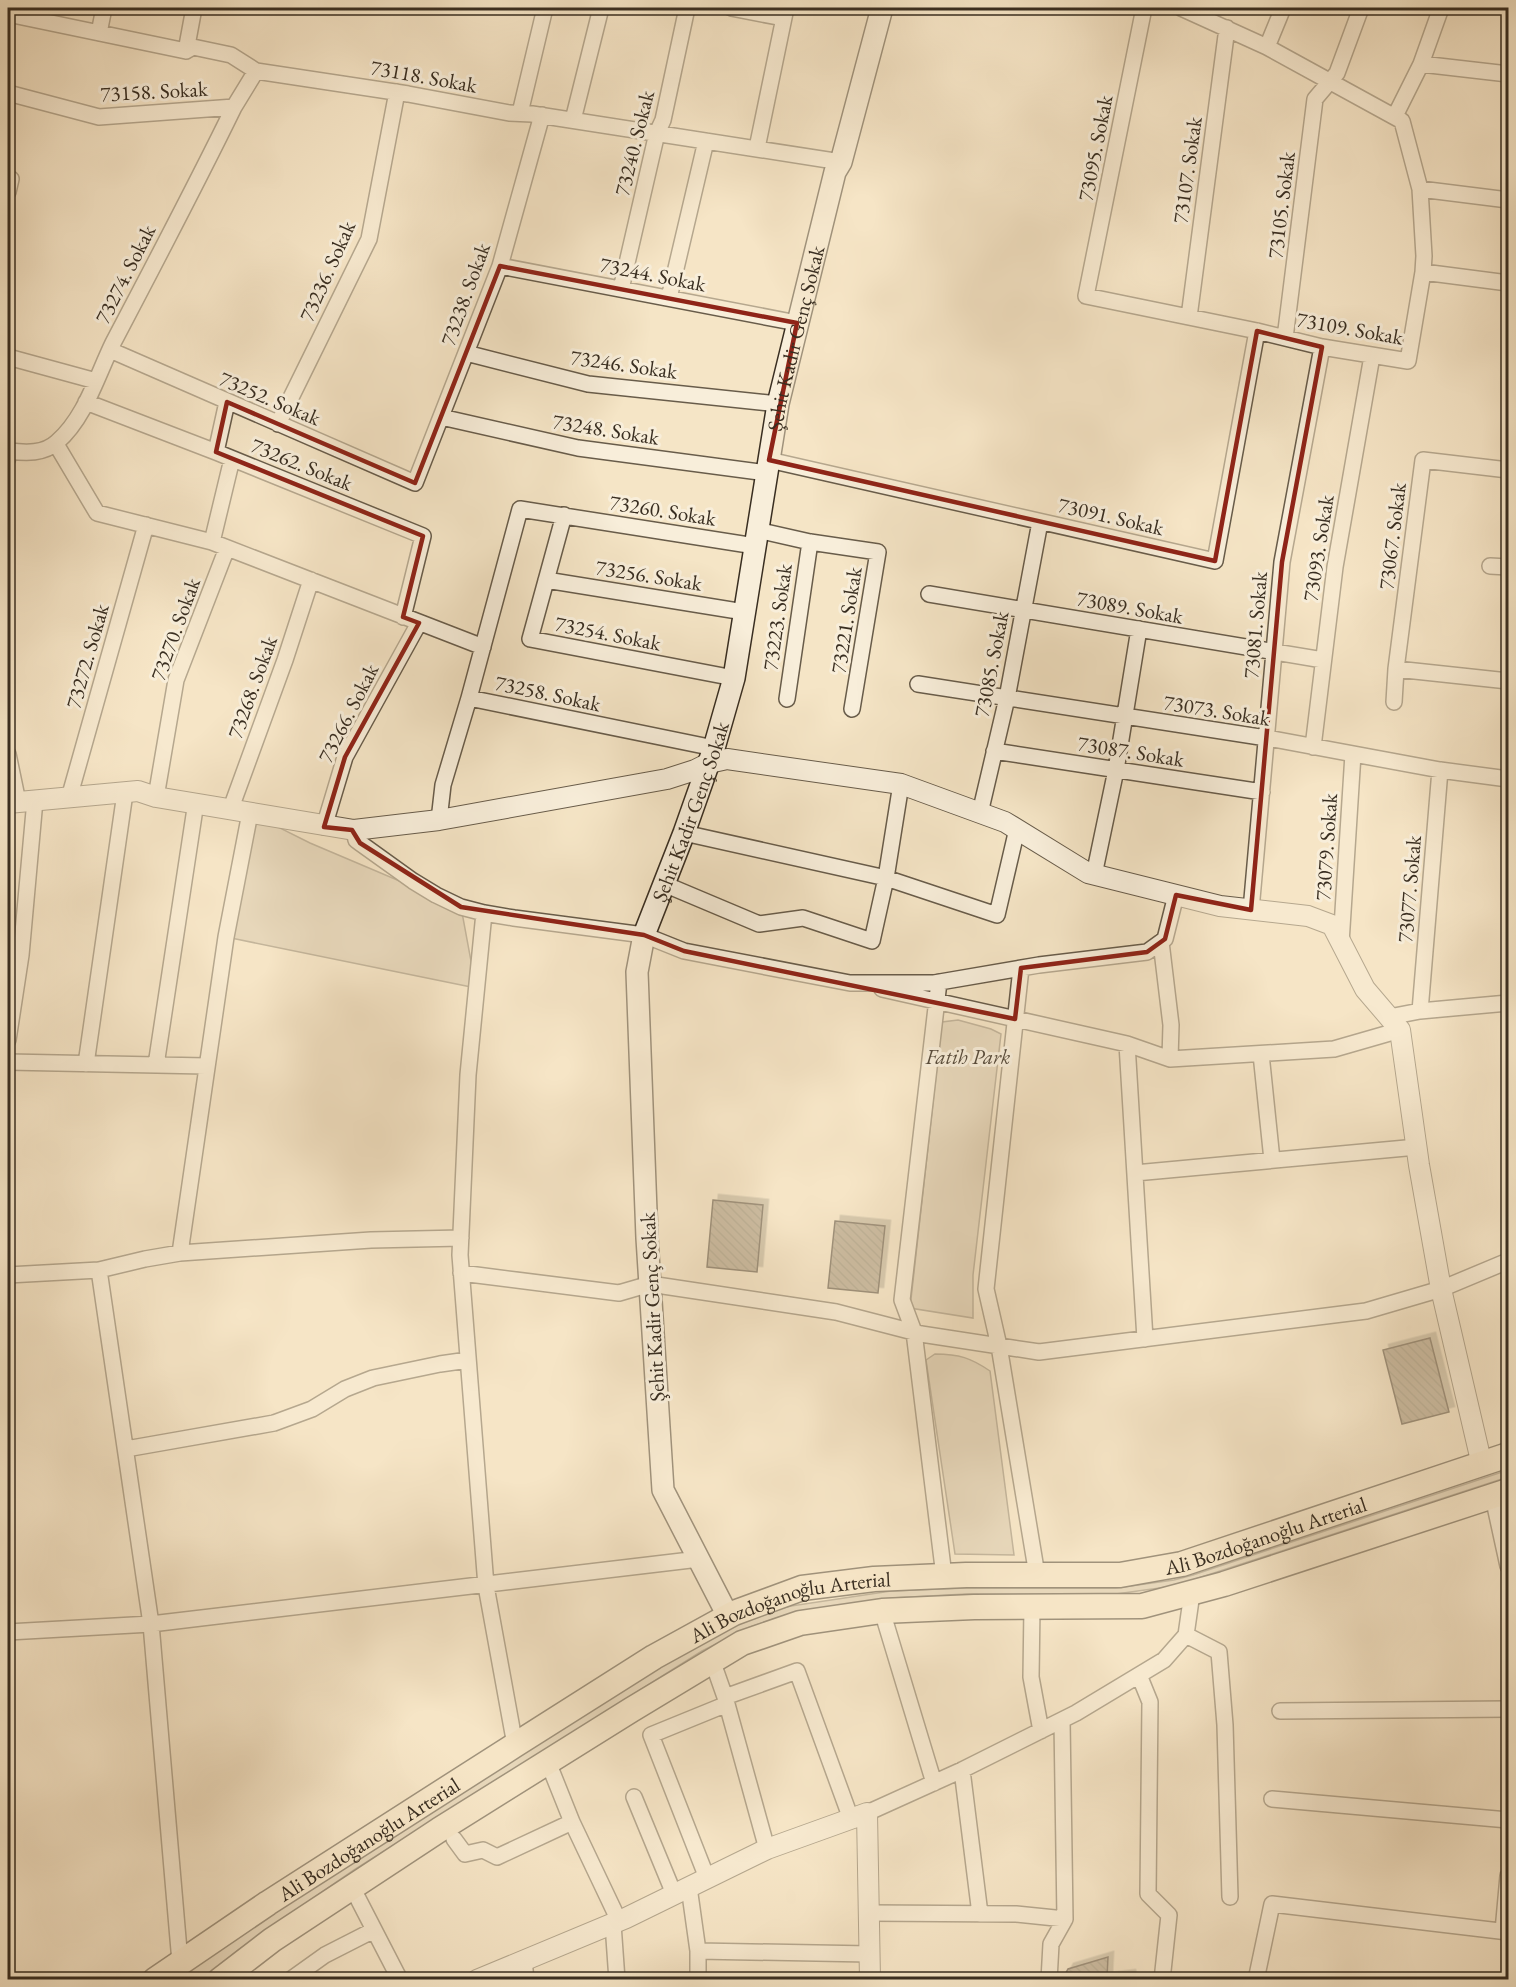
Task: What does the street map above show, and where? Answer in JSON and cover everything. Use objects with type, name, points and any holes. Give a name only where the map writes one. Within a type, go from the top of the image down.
[{"type":"main road","name":"Şehit Kadir Genç Sokak","points":[[729,1616],[663,1490],[650,1284],[637,972],[644,935],[684,833],[734,678],[778,404],[835,172],[841,162],[882,8]]},
{"type":"main road","name":"Ali Bozdoğanoğlu Arterial","points":[[155,1980],[277,1897],[515,1745],[654,1658],[729,1616],[802,1588],[873,1580],[944,1576],[1120,1575],[1182,1564],[1482,1466],[1509,1455]]},
{"type":"main road","name":"Ali Bozdoğanoğlu Arterial","points":[[220,1980],[272,1940],[439,1830],[742,1643],[800,1623],[882,1611],[974,1607],[1142,1606],[1192,1593],[1501,1494]]},
{"type":"street","points":[[99,33],[104,8]]},
{"type":"street","points":[[186,51],[194,8]]},
{"type":"street","points":[[520,113],[545,8]]},
{"type":"street","points":[[573,120],[601,8]]},
{"type":"street","name":"73240. Sokak","points":[[621,289],[657,133],[663,120],[687,8]]},
{"type":"street","points":[[731,8],[784,13],[757,148]]},
{"type":"street","name":"73095. Sokak","points":[[1086,296],[1144,8]]},
{"type":"street","points":[[1181,8],[1219,19],[1395,116],[1421,64],[1441,8]]},
{"type":"street","points":[[1267,47],[1283,8]]},
{"type":"street","name":"73105. Sokak","points":[[1286,338],[1315,99],[1336,73],[1361,8]]},
{"type":"street","name":"73118. Sokak","points":[[8,14],[36,13],[99,33],[186,51],[193,47],[231,55],[256,71],[397,92],[509,113],[542,115],[841,162]]},
{"type":"street","name":"73107. Sokak","points":[[1189,317],[1219,19]]},
{"type":"street","points":[[1421,64],[1509,74]]},
{"type":"street","name":"73274. Sokak","points":[[56,444],[68,431],[86,402],[110,350],[234,107],[256,71]]},
{"type":"street","name":"73236. Sokak","points":[[278,424],[369,239],[397,92]]},
{"type":"street","name":"73158. Sokak","points":[[8,93],[99,117],[234,107]]},
{"type":"street","name":"73238. Sokak","points":[[415,483],[500,266],[542,115]]},
{"type":"street","name":"73109. Sokak","points":[[1086,296],[1257,331],[1322,347],[1408,361],[1424,272],[1420,189],[1402,121],[1395,116]]},
{"type":"street","points":[[669,298],[706,141]]},
{"type":"street","points":[[1420,189],[1509,200]]},
{"type":"street","name":"73244. Sokak","points":[[500,266],[797,323]]},
{"type":"street","points":[[1424,272],[1509,283]]},
{"type":"street","name":"73091. Sokak","points":[[768,467],[1040,522],[1215,561],[1257,331]]},
{"type":"street","name":"73081. Sokak","points":[[1251,910],[1282,562],[1322,347]]},
{"type":"street","name":"73252. Sokak","points":[[110,350],[415,483]]},
{"type":"street","name":"73246. Sokak","points":[[466,353],[588,384],[778,404]]},
{"type":"street","name":"73093. Sokak","points":[[1313,747],[1335,567],[1372,356]]},
{"type":"street","points":[[8,357],[96,381]]},
{"type":"street","name":"73262. Sokak","points":[[86,402],[423,536],[404,617]]},
{"type":"street","points":[[216,452],[227,402]]},
{"type":"street","name":"73248. Sokak","points":[[441,417],[578,448],[768,467]]},
{"type":"street","points":[[8,453],[34,452],[56,444],[97,513],[212,542],[483,646]]},
{"type":"street","points":[[212,542],[232,459]]},
{"type":"street","name":"73067. Sokak","points":[[1394,702],[1396,669],[1423,460],[1509,470]]},
{"type":"street","name":"73258. Sokak","points":[[564,515],[520,509],[469,698],[711,755]]},
{"type":"street","name":"73260. Sokak","points":[[564,515],[756,538]]},
{"type":"street","name":"73254. Sokak","points":[[564,515],[530,639],[734,678]]},
{"type":"street","name":"73085. Sokak","points":[[980,813],[1007,698],[1040,522]]},
{"type":"street","name":"73272. Sokak","points":[[69,798],[146,525]]},
{"type":"street","name":"73221. Sokak","points":[[756,538],[810,542],[878,552],[852,709]]},
{"type":"street","name":"73223. Sokak","points":[[787,699],[810,542]]},
{"type":"street","name":"73270. Sokak","points":[[156,797],[177,680],[227,548]]},
{"type":"street","points":[[1490,566],[1509,567]]},
{"type":"street","name":"73268. Sokak","points":[[231,808],[285,660],[311,580]]},
{"type":"street","name":"73256. Sokak","points":[[546,580],[744,612]]},
{"type":"street","name":"73089. Sokak","points":[[929,594],[1323,660]]},
{"type":"street","name":"73266. Sokak","points":[[324,827],[345,757],[419,623]]},
{"type":"street","points":[[1094,874],[1126,717],[1139,629]]},
{"type":"street","points":[[1396,669],[1509,681]]},
{"type":"street","name":"73073. Sokak","points":[[918,684],[1267,738],[1440,770],[1509,779]]},
{"type":"street","points":[[439,820],[443,785],[469,698]]},
{"type":"street","name":"73087. Sokak","points":[[994,751],[1262,792]]},
{"type":"street","points":[[8,754],[20,802],[21,955],[8,1040]]},
{"type":"street","name":"73079. Sokak","points":[[1341,943],[1353,754]]},
{"type":"street","points":[[20,802],[138,791],[156,797],[231,808],[324,827],[354,830],[439,820],[667,779],[695,770],[711,755],[901,784],[1005,822],[1088,873],[1220,906],[1308,916],[1332,925],[1365,989],[1394,1023],[1442,1289],[1482,1466]]},
{"type":"street","name":"73077. Sokak","points":[[1420,1011],[1440,770]]},
{"type":"street","points":[[664,884],[759,924],[803,918],[872,941],[886,878],[901,784]]},
{"type":"street","points":[[86,1064],[125,793]]},
{"type":"street","points":[[156,1065],[196,802]]},
{"type":"street","points":[[180,1253],[226,937],[250,813]]},
{"type":"street","points":[[354,830],[354,835],[360,843],[436,895],[460,907],[484,913],[644,935],[684,951],[936,1001],[1127,1044],[1170,1059],[1334,1049],[1420,1011],[1509,1003]]},
{"type":"street","points":[[684,833],[886,878],[997,915],[1017,830]]},
{"type":"street","points":[[854,983],[939,982],[1021,968],[1147,952],[1165,939],[1170,927],[1176,895]]},
{"type":"street","points":[[484,913],[468,1075],[461,1273],[486,1586],[515,1745]]},
{"type":"street","points":[[1161,942],[1171,1025],[1170,1059]]},
{"type":"street","points":[[1021,968],[986,1289],[999,1346],[1037,1575]]},
{"type":"street","points":[[939,982],[902,1300],[914,1332],[944,1576]]},
{"type":"street","points":[[1127,1044],[1145,1339]]},
{"type":"street","points":[[1261,1054],[1272,1160]]},
{"type":"street","points":[[8,1062],[206,1066]]},
{"type":"street","points":[[1135,1173],[1416,1147]]},
{"type":"street","points":[[8,1275],[99,1270],[180,1253],[371,1240],[461,1238]]},
{"type":"street","points":[[461,1273],[618,1293],[650,1284],[836,1312],[914,1332],[1039,1352],[1366,1311],[1442,1289],[1509,1261]]},
{"type":"street","points":[[99,1270],[151,1624],[180,1962]]},
{"type":"street","points":[[126,1449],[274,1423],[312,1409],[345,1389],[372,1378],[468,1360]]},
{"type":"street","points":[[1501,1494],[1509,1566]]},
{"type":"street","points":[[8,1632],[151,1624],[699,1559]]},
{"type":"street","points":[[477,1980],[525,1970],[616,1922],[767,1849],[859,1816],[962,1770],[1062,1720],[1164,1660],[1186,1635],[1192,1593]]},
{"type":"street","points":[[1032,1606],[1031,1677],[1041,1731]]},
{"type":"street","points":[[882,1611],[934,1783]]},
{"type":"street","points":[[1186,1635],[1219,1652],[1225,1725],[1230,1897]]},
{"type":"street","points":[[712,1660],[726,1700],[767,1849]]},
{"type":"street","points":[[707,1878],[651,1735],[726,1700],[797,1671],[859,1816],[870,1913],[870,1980]]},
{"type":"street","points":[[1139,1675],[1150,1702],[1148,1894],[1169,1915],[1162,1980]]},
{"type":"street","points":[[1280,1711],[1509,1709]]},
{"type":"street","points":[[1049,1980],[1051,1944],[1065,1919],[1062,1720]]},
{"type":"street","points":[[548,1762],[616,1922],[617,1980]]},
{"type":"street","points":[[962,1770],[980,1914]]},
{"type":"street","points":[[634,1797],[682,1891],[698,1951],[698,1980]]},
{"type":"street","points":[[1272,1799],[1509,1820]]},
{"type":"street","points":[[454,1839],[465,1854],[483,1850],[497,1857],[572,1822]]},
{"type":"street","points":[[1257,1980],[1272,1904],[1506,1931],[1509,1876]]},
{"type":"street","points":[[352,1887],[400,1980]]},
{"type":"street","points":[[870,1913],[1016,1914],[1065,1919]]},
{"type":"street","points":[[290,1980],[325,1955],[374,1930]]},
{"type":"street","points":[[698,1951],[870,1954]]},
{"type":"highlighted area","points":[[500,266],[797,323],[769,460],[1215,561],[1257,331],[1322,347],[1282,562],[1251,910],[1176,895],[1165,939],[1147,952],[1021,968],[1015,1019],[684,951],[644,935],[461,907],[360,843],[352,830],[324,827],[345,757],[419,623],[403,617],[423,536],[216,452],[227,402],[415,483]]},
{"type":"green space","points":[[250,813],[310,843],[461,907],[476,988],[226,937]]},
{"type":"green space","name":"Fatih Park","points":[[958,1020],[1001,1034],[973,1275],[973,1318],[910,1308],[942,1022]]},
{"type":"green space","points":[[935,1354],[964,1358],[990,1371],[1014,1555],[955,1554],[926,1360]]},
{"type":"green space","points":[[1508,1470],[1508,1477],[1174,1586],[1116,1594],[966,1594],[891,1598],[792,1613],[750,1627],[702,1651],[354,1870],[238,1950],[203,1979],[177,1980],[304,1892],[698,1643],[747,1616],[791,1606],[891,1591],[966,1588],[1116,1588],[1174,1580]]},
{"type":"building","points":[[713,1200],[763,1205],[757,1272],[707,1267]]},
{"type":"building","points":[[835,1221],[885,1226],[878,1293],[828,1288]]},
{"type":"building","points":[[1430,1338],[1449,1412],[1402,1424],[1383,1350]]},
{"type":"building","points":[[1108,1957],[1107,1978],[1130,1975],[1131,1980],[1062,1980],[1068,1969]]}]
